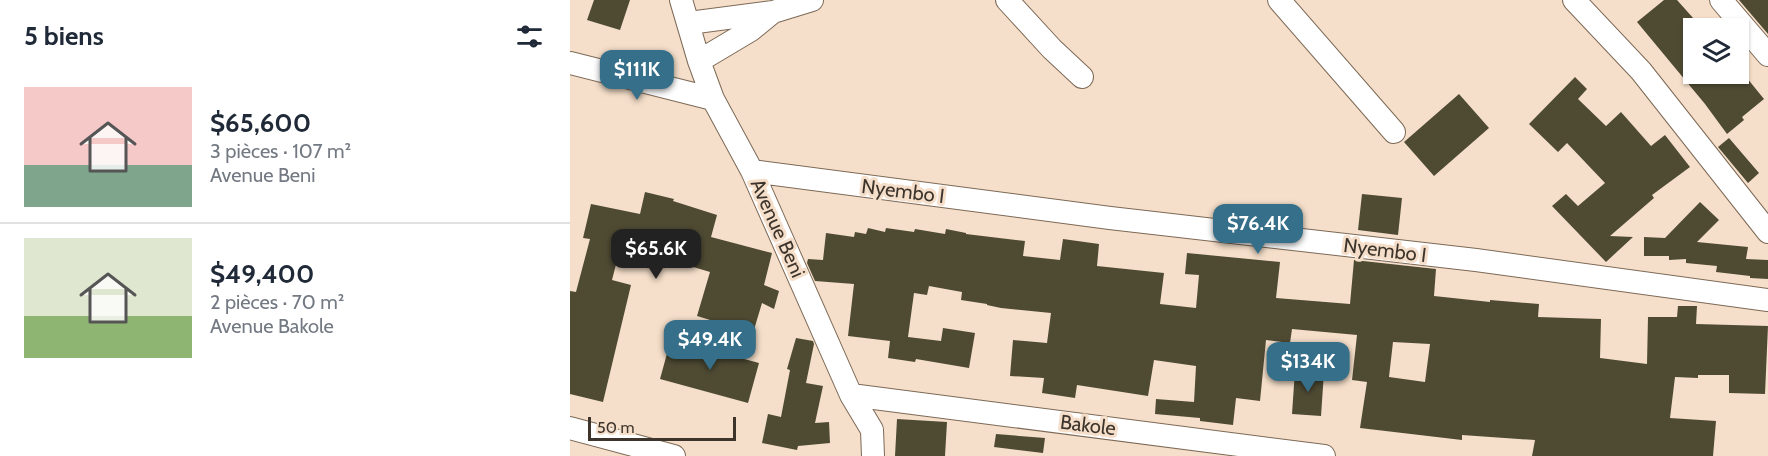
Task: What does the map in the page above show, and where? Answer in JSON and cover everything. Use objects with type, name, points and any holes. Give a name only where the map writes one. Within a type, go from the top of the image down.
[{"type":"street","name":"Avenue Beni","points":[[681,0],[713,99],[752,171],[851,395],[872,430],[873,456]]},
{"type":"street","points":[[688,23],[773,12],[812,0]]},
{"type":"street","points":[[1007,0],[1052,49],[1082,77]]},
{"type":"street","points":[[1279,0],[1394,132]]},
{"type":"street","points":[[1574,0],[1641,72],[1768,232]]},
{"type":"street","points":[[1721,0],[1768,55]]},
{"type":"street","points":[[699,61],[751,30],[773,12]]},
{"type":"street","points":[[570,63],[713,99]]},
{"type":"street","name":"Nyembo I","points":[[752,171],[1110,218],[1476,260],[1768,300]]},
{"type":"street","name":"Bakole","points":[[851,395],[1324,456]]},
{"type":"street","points":[[570,428],[674,456]]},
{"type":"building","points":[[594,0],[630,0],[620,30],[587,20]]},
{"type":"building","points":[[1664,0],[1677,0],[1693,18],[1683,18],[1683,77],[1637,22]]},
{"type":"building","points":[[1739,0],[1768,0],[1768,34]]},
{"type":"building","points":[[1575,77],[1587,89],[1578,99],[1606,126],[1621,112],[1651,146],[1665,135],[1690,167],[1652,195],[1654,198],[1610,236],[1633,237],[1606,262],[1552,206],[1566,194],[1578,206],[1605,183],[1567,143],[1558,152],[1529,124]]},
{"type":"building","points":[[1749,81],[1764,99],[1742,117],[1744,120],[1727,134],[1688,84],[1749,84]]},
{"type":"building","points":[[1459,94],[1489,128],[1434,176],[1404,142]]},
{"type":"building","points":[[1729,138],[1759,173],[1748,183],[1718,147]]},
{"type":"building","points":[[645,192],[674,199],[673,201],[717,215],[711,237],[772,253],[764,285],[779,291],[774,309],[762,303],[753,333],[697,316],[710,272],[660,257],[620,249],[612,280],[631,285],[603,402],[570,394],[570,291],[576,292],[590,239],[583,238],[591,204],[640,214]]},
{"type":"building","points":[[1362,194],[1402,198],[1398,235],[1358,230]]},
{"type":"building","points":[[1700,202],[1719,220],[1697,242],[1748,247],[1746,259],[1768,260],[1768,279],[1716,272],[1717,266],[1686,263],[1686,259],[1669,260],[1669,256],[1644,256],[1644,237],[1665,238]]},
{"type":"building","points":[[868,228],[885,232],[886,228],[914,232],[915,229],[945,234],[946,229],[966,234],[1025,241],[1023,256],[1060,260],[1063,239],[1099,244],[1097,266],[1164,273],[1160,304],[1196,308],[1199,275],[1185,274],[1187,253],[1280,262],[1276,298],[1350,304],[1354,260],[1436,269],[1434,296],[1539,304],[1538,317],[1601,319],[1600,358],[1647,364],[1648,317],[1677,317],[1678,306],[1697,306],[1696,324],[1768,326],[1765,394],[1729,393],[1729,375],[1698,375],[1698,378],[1675,377],[1670,418],[1716,421],[1713,456],[1532,456],[1535,440],[1462,435],[1462,440],[1360,428],[1367,382],[1352,380],[1357,335],[1292,329],[1290,343],[1266,340],[1260,401],[1236,398],[1233,425],[1200,421],[1200,418],[1155,414],[1156,399],[1194,402],[1196,366],[1154,360],[1148,396],[1077,385],[1075,398],[1042,393],[1044,378],[1010,376],[1013,340],[1047,343],[1051,313],[1001,308],[961,300],[962,292],[929,286],[927,295],[914,293],[908,337],[941,341],[943,328],[975,333],[969,368],[916,359],[915,362],[888,358],[890,341],[848,336],[854,284],[815,281],[807,263],[808,259],[823,260],[826,233],[854,237],[855,232],[866,234]],"holes":[[[1393,342],[1430,344],[1425,382],[1389,377]]]},
{"type":"building","points":[[796,338],[813,341],[814,344],[806,383],[823,386],[815,423],[829,422],[830,443],[798,446],[797,450],[762,443],[768,414],[781,417],[790,370],[787,369]]},
{"type":"building","points":[[671,339],[759,363],[748,403],[660,379]]},
{"type":"building","points":[[1295,370],[1324,372],[1321,416],[1292,414]]},
{"type":"building","points":[[897,419],[947,422],[945,456],[895,456]]},
{"type":"building","points":[[996,434],[1045,438],[1043,453],[994,447]]}]
